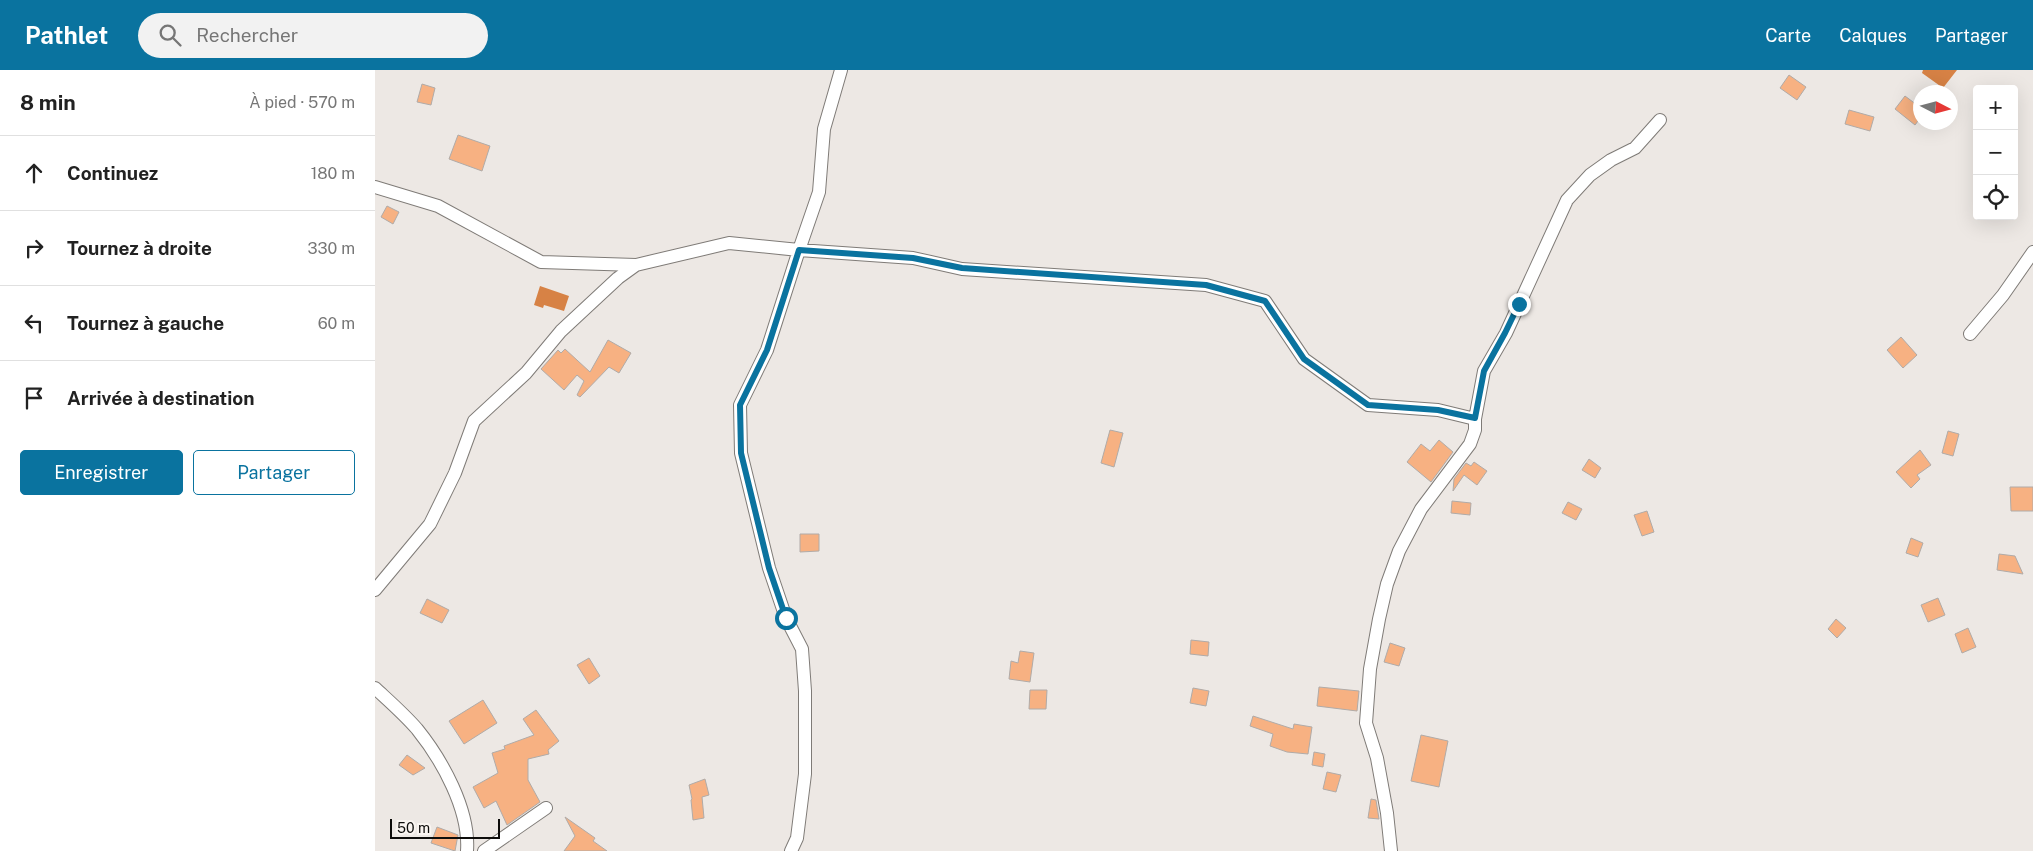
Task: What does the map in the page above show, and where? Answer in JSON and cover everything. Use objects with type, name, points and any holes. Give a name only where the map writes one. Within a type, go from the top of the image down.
[{"type":"street","points":[[791,851],[797,838],[805,774],[805,691],[802,650],[786,618],[769,568],[741,453],[740,405],[767,350],[819,192],[824,128],[841,70]]},
{"type":"street","points":[[1391,851],[1387,813],[1377,758],[1366,723],[1370,669],[1379,619],[1387,584],[1399,551],[1421,509],[1470,444],[1475,430],[1475,418],[1484,371],[1505,333],[1567,200],[1590,175],[1611,160],[1635,148],[1660,120]]},
{"type":"street","points":[[375,186],[438,206],[541,262],[635,265],[729,243],[913,258],[962,268],[1206,285],[1265,301],[1304,359],[1368,405],[1438,410],[1475,418]]},
{"type":"street","points":[[1970,334],[2003,296],[2033,252]]},
{"type":"street","points":[[375,590],[430,524],[455,473],[474,421],[527,373],[561,331],[618,278],[635,265]]},
{"type":"street","points":[[375,688],[416,728],[451,780],[468,835],[467,851]]},
{"type":"street","points":[[485,851],[546,808]]},
{"type":"shaded area","points":[[1923,70],[1957,70],[1945,85],[1939,85],[1922,73]]},
{"type":"shaded area","points":[[540,286],[569,296],[564,311],[544,305],[543,308],[534,305]]},
{"type":"building","points":[[1789,75],[1806,87],[1797,100],[1780,88]]},
{"type":"building","points":[[422,84],[435,88],[431,105],[417,102]]},
{"type":"building","points":[[1905,96],[1913,102],[1913,123],[1895,109]]},
{"type":"building","points":[[1849,110],[1874,117],[1870,131],[1845,124]]},
{"type":"building","points":[[458,135],[490,146],[482,171],[449,159]]},
{"type":"building","points":[[387,206],[399,212],[393,224],[381,217]]},
{"type":"building","points":[[1901,337],[1917,355],[1903,368],[1887,350]]},
{"type":"building","points":[[608,340],[631,353],[619,373],[609,367],[580,397],[577,395],[584,381],[577,375],[564,390],[541,369],[558,350],[561,353],[565,349],[590,372]]},
{"type":"building","points":[[1110,430],[1123,433],[1114,467],[1101,463]]},
{"type":"building","points":[[1948,431],[1959,434],[1953,456],[1942,453]]},
{"type":"building","points":[[1439,440],[1453,452],[1431,482],[1407,462],[1421,444],[1430,451]]},
{"type":"building","points":[[1920,450],[1931,465],[1917,475],[1920,479],[1911,488],[1896,472]]},
{"type":"building","points":[[1589,459],[1601,468],[1595,478],[1582,470]]},
{"type":"building","points":[[1474,462],[1487,471],[1477,485],[1464,475],[1453,491],[1454,479],[1466,463],[1471,466]]},
{"type":"building","points":[[2010,487],[2033,487],[2033,511],[2011,511]]},
{"type":"building","points":[[1452,501],[1471,503],[1470,515],[1451,513]]},
{"type":"building","points":[[1568,502],[1582,509],[1576,520],[1562,513]]},
{"type":"building","points":[[1647,511],[1654,532],[1642,536],[1634,515]]},
{"type":"building","points":[[800,534],[819,534],[819,551],[800,552]]},
{"type":"building","points":[[1911,538],[1923,543],[1918,557],[1906,553]]},
{"type":"building","points":[[1999,554],[2015,556],[2023,574],[1997,570]]},
{"type":"building","points":[[1938,598],[1945,615],[1928,622],[1921,605]]},
{"type":"building","points":[[427,599],[449,610],[442,623],[420,613]]},
{"type":"building","points":[[1836,619],[1846,628],[1837,638],[1828,629]]},
{"type":"building","points":[[1968,628],[1976,647],[1962,653],[1955,634]]},
{"type":"building","points":[[1191,640],[1209,642],[1208,656],[1190,654]]},
{"type":"building","points":[[1390,643],[1405,648],[1399,666],[1384,662]]},
{"type":"building","points":[[1020,651],[1034,653],[1030,682],[1009,679],[1011,661],[1018,663]]},
{"type":"building","points":[[589,658],[600,676],[589,684],[577,665]]},
{"type":"building","points":[[1319,687],[1359,691],[1357,711],[1317,706]]},
{"type":"building","points":[[1193,688],[1209,691],[1206,706],[1190,703]]},
{"type":"building","points":[[1030,690],[1047,690],[1046,709],[1029,709]]},
{"type":"building","points":[[483,700],[497,723],[464,744],[449,721]]},
{"type":"building","points":[[536,710],[559,741],[548,750],[549,754],[528,759],[528,780],[540,802],[507,825],[496,801],[484,808],[473,787],[498,773],[492,753],[505,749],[504,746],[534,735],[523,719]]},
{"type":"building","points":[[1253,716],[1293,729],[1294,724],[1312,727],[1308,754],[1287,752],[1270,746],[1273,734],[1250,726]]},
{"type":"building","points":[[1421,735],[1448,741],[1439,787],[1411,781]]},
{"type":"building","points":[[1314,752],[1325,754],[1323,767],[1312,765]]},
{"type":"building","points":[[407,755],[425,768],[413,775],[399,765]]},
{"type":"building","points":[[1327,772],[1341,775],[1336,792],[1323,789]]},
{"type":"building","points":[[705,779],[709,795],[702,797],[704,818],[693,820],[689,785]]},
{"type":"building","points":[[1371,799],[1376,800],[1379,819],[1368,818]]},
{"type":"building","points":[[565,817],[595,838],[593,841],[607,851],[564,851],[575,836]]},
{"type":"building","points":[[437,827],[458,835],[455,851],[431,843]]},
{"type":"route","points":[[786,618],[769,568],[741,453],[740,405],[767,350],[799,250],[913,258],[962,268],[1206,285],[1265,301],[1304,359],[1368,405],[1438,410],[1475,418],[1484,371],[1519,304]]}]
